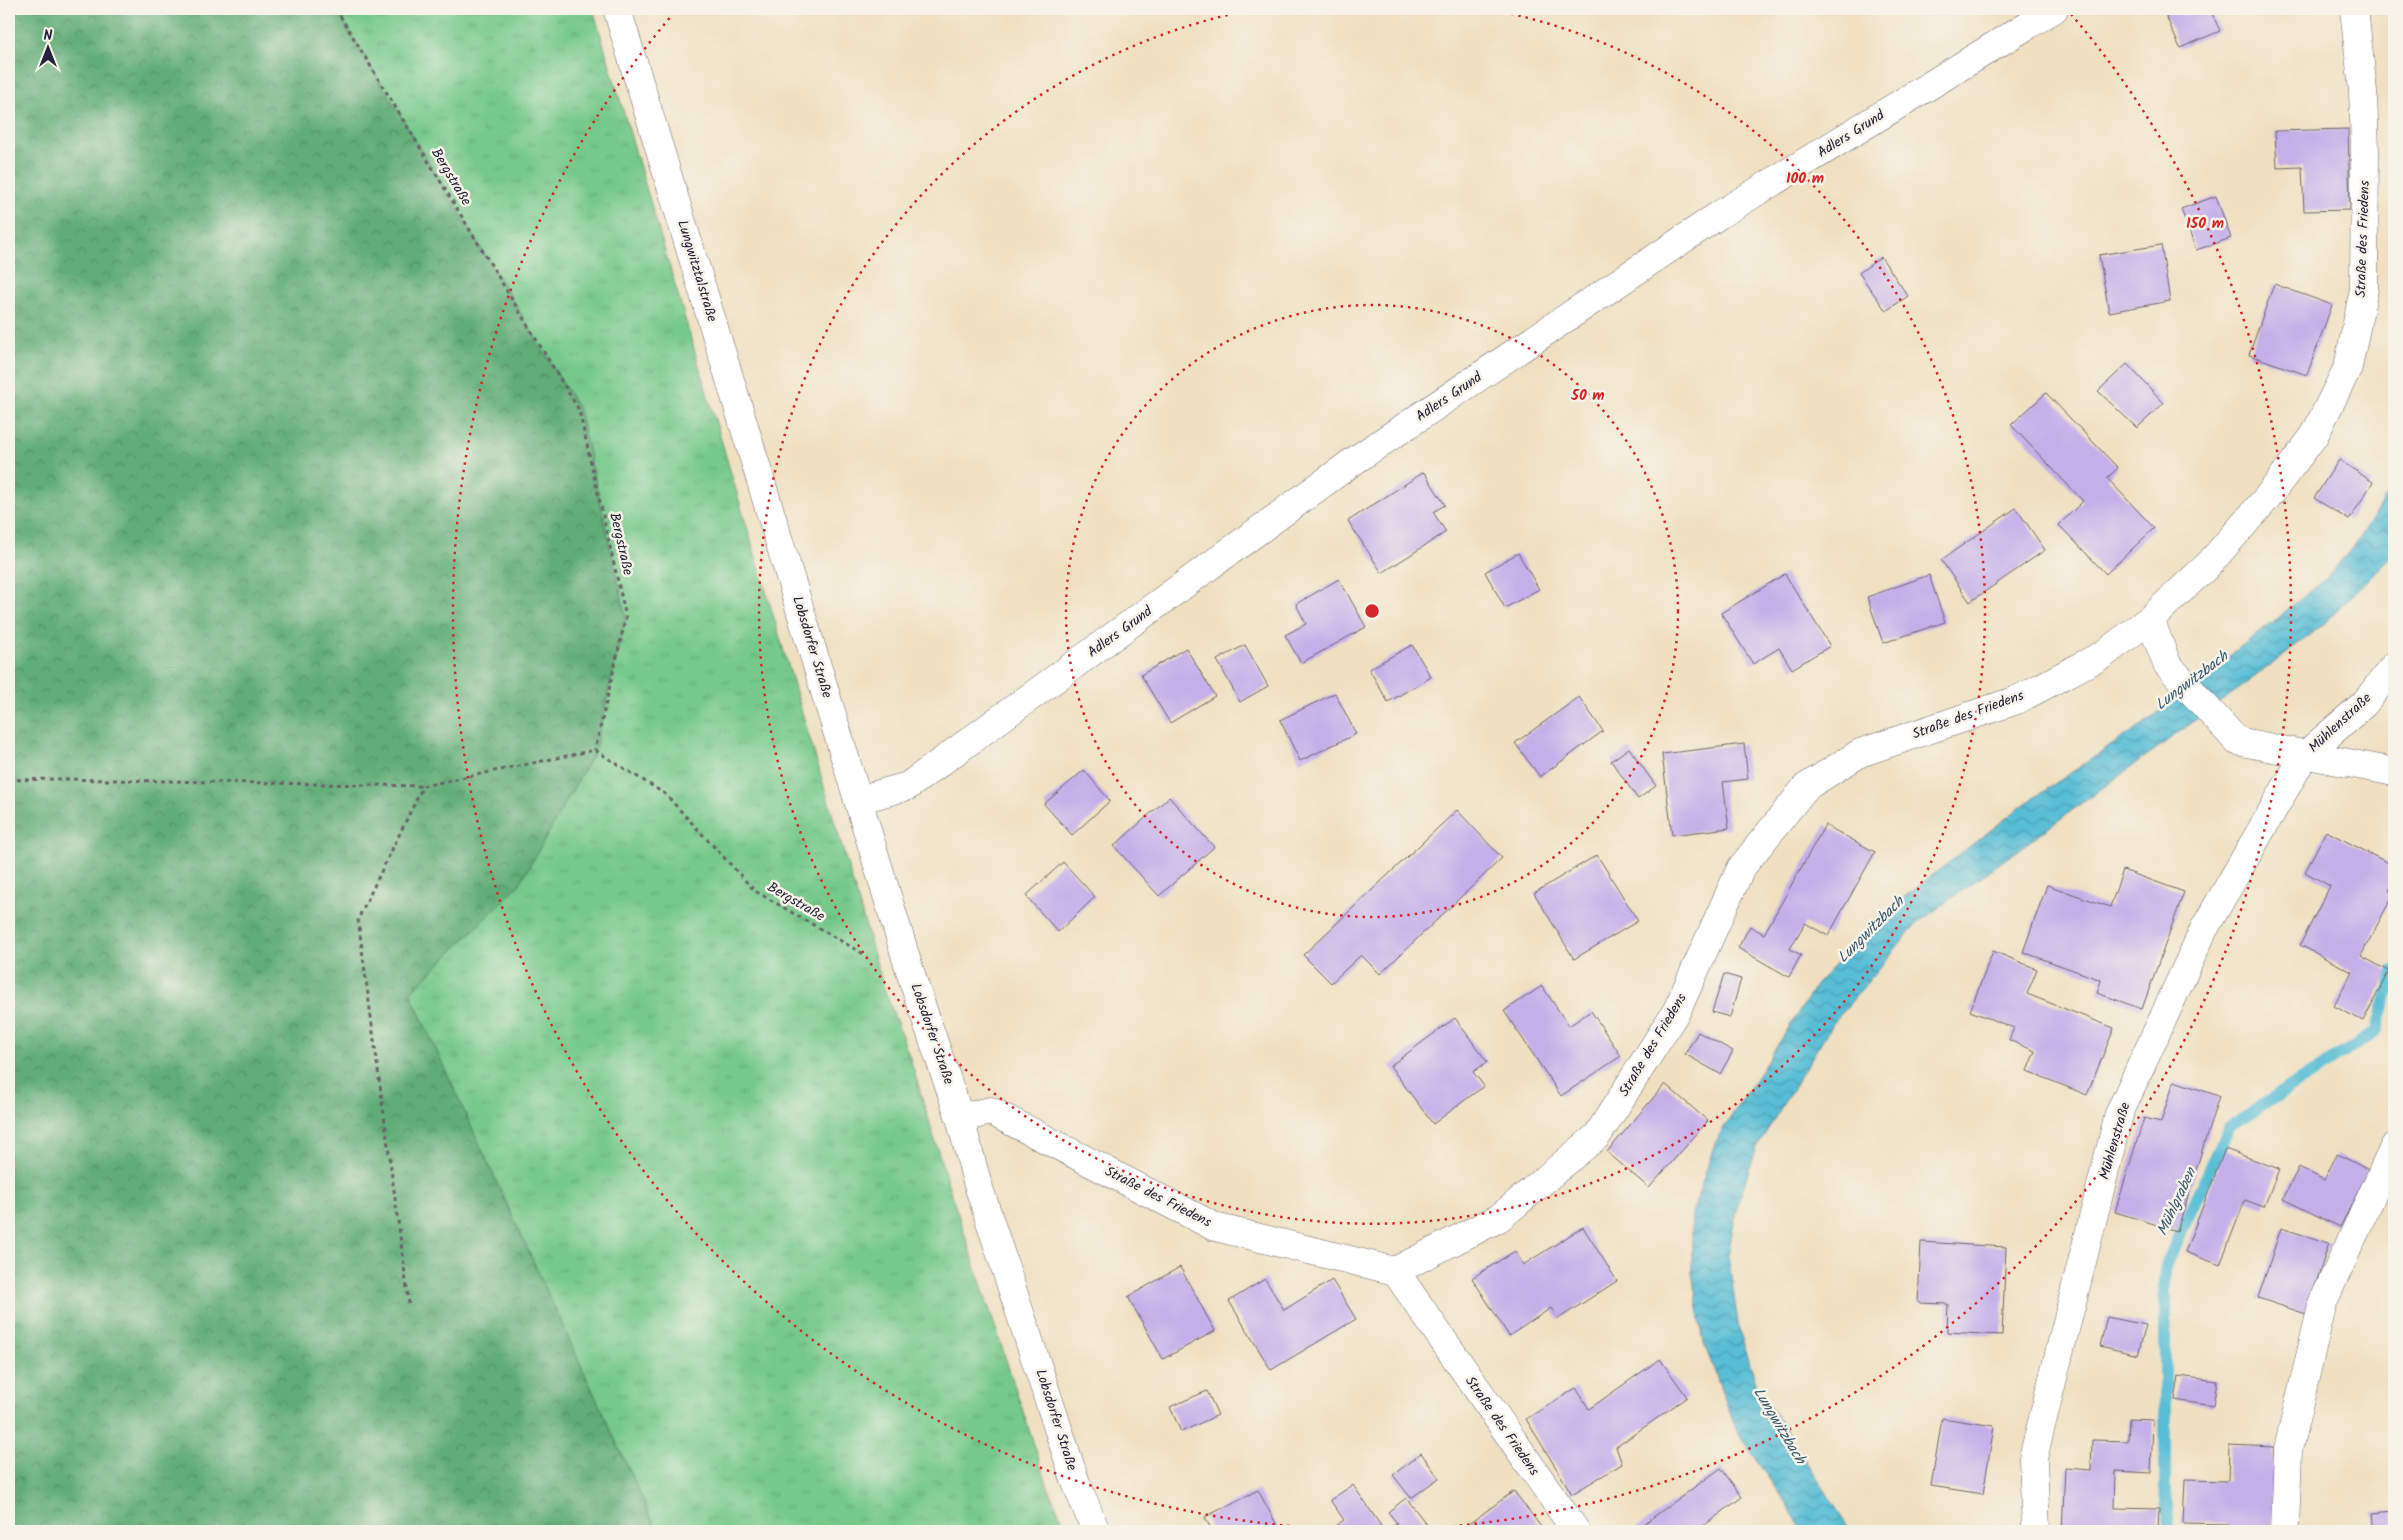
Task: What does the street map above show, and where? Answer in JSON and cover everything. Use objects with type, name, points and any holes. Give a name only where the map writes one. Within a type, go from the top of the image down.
[{"type":"street","name":"Lungwitztalstraße","points":[[618,9],[777,534]]},
{"type":"street","name":"Adlers Grund","points":[[858,800],[908,786],[1351,463],[1719,215],[2054,9]]},
{"type":"street","name":"Straße des Friedens","points":[[960,1118],[991,1111],[1215,1227],[1395,1271],[1500,1218],[1597,1136],[1677,1010],[1741,868],[1806,787],[1860,753],[2017,700],[2104,654],[2150,619],[2209,564],[2266,499],[2314,436],[2348,367],[2364,289],[2366,209],[2363,91],[2354,9]]},
{"type":"street","name":"Lobsdorfer Straße","points":[[777,534],[914,984],[960,1118],[977,1182],[1076,1483],[1096,1531]]},
{"type":"street","name":"Mühlenstraße","points":[[2150,619],[2167,664],[2237,741],[2304,756],[2394,772]]},
{"type":"street","name":"Mühlenstraße","points":[[2036,1531],[2034,1458],[2119,1114],[2204,929],[2304,756],[2364,704],[2394,666]]},
{"type":"street","points":[[2285,1531],[2288,1449],[2323,1302],[2394,1147]]},
{"type":"street","name":"Straße des Friedens","points":[[1395,1271],[1576,1531]]},
{"type":"path","name":"Bergstraße","points":[[336,9],[579,410],[626,617],[595,750],[664,794],[755,891],[914,984]]},
{"type":"path","points":[[9,780],[59,779],[423,786],[595,750]]},
{"type":"path","points":[[409,1304],[358,919],[423,786]]},
{"type":"green space","points":[[9,9],[336,9],[579,410],[626,617],[595,750],[519,885],[410,993],[657,1531],[9,1531]]},
{"type":"green space","points":[[336,9],[593,9],[884,988],[910,1058],[949,1187],[1048,1487],[1067,1531],[657,1531],[410,993],[519,885],[595,750],[626,617],[579,410]]},
{"type":"water","name":"Lungwitzbach","points":[[2394,483],[2394,550],[2388,560],[2328,620],[2275,662],[1915,925],[1831,1026],[1757,1147],[1737,1205],[1728,1256],[1739,1330],[1758,1388],[1851,1531],[1804,1531],[1736,1429],[1704,1343],[1692,1273],[1692,1214],[1716,1140],[1819,981],[1890,908],[2022,806],[2149,720],[2326,579],[2360,538]]},
{"type":"building","points":[[2163,9],[2210,9],[2220,31],[2180,48]]},
{"type":"building","points":[[2348,129],[2350,210],[2304,211],[2302,167],[2277,168],[2275,131]]},
{"type":"building","points":[[2216,196],[2231,238],[2196,250],[2181,209]]},
{"type":"building","points":[[2161,245],[2170,301],[2109,312],[2099,255]]},
{"type":"building","points":[[1881,257],[1908,296],[1886,311],[1859,273]]},
{"type":"building","points":[[2274,284],[2332,305],[2307,375],[2249,355]]},
{"type":"building","points":[[2127,364],[2164,403],[2137,428],[2098,391]]},
{"type":"building","points":[[2046,393],[2118,468],[2107,478],[2154,528],[2106,574],[2059,525],[2083,501],[2011,425]]},
{"type":"building","points":[[2339,460],[2373,482],[2349,520],[2314,498]]},
{"type":"building","points":[[1424,472],[1445,505],[1433,512],[1446,532],[1382,573],[1348,521]]},
{"type":"building","points":[[2016,508],[2045,550],[1970,602],[1941,560]]},
{"type":"building","points":[[1518,553],[1539,589],[1505,608],[1485,572]]},
{"type":"building","points":[[1785,574],[1830,646],[1792,669],[1779,648],[1753,664],[1721,613]]},
{"type":"building","points":[[1929,575],[1945,622],[1883,643],[1867,597]]},
{"type":"building","points":[[1339,579],[1366,627],[1301,663],[1285,635],[1306,624],[1296,604]]},
{"type":"building","points":[[1245,645],[1268,686],[1240,702],[1217,660]]},
{"type":"building","points":[[1412,645],[1431,677],[1388,702],[1369,669]]},
{"type":"building","points":[[1186,648],[1215,696],[1170,723],[1141,675]]},
{"type":"building","points":[[1335,693],[1356,734],[1300,761],[1280,720]]},
{"type":"building","points":[[1579,697],[1603,731],[1540,777],[1515,743]]},
{"type":"building","points":[[1744,744],[1748,779],[1723,782],[1729,828],[1672,835],[1662,754]]},
{"type":"building","points":[[1629,748],[1656,786],[1638,799],[1611,761]]},
{"type":"building","points":[[1084,770],[1110,801],[1072,835],[1044,804]]},
{"type":"building","points":[[1169,797],[1214,847],[1159,896],[1114,846]]},
{"type":"building","points":[[1457,810],[1502,858],[1380,974],[1361,955],[1331,983],[1303,955]]},
{"type":"building","points":[[1825,825],[1875,852],[1828,936],[1805,923],[1790,949],[1801,955],[1789,977],[1738,948],[1750,926],[1764,934]]},
{"type":"building","points":[[2326,831],[2394,866],[2394,881],[2389,891],[2394,893],[2361,956],[2389,971],[2363,1021],[2334,1006],[2352,972],[2300,945],[2330,886],[2305,872]]},
{"type":"building","points":[[1597,855],[1638,921],[1574,959],[1534,893]]},
{"type":"building","points":[[1063,862],[1095,897],[1058,932],[1026,896]]},
{"type":"building","points":[[2123,870],[2184,892],[2142,1009],[2097,993],[2101,980],[2023,952],[2047,885],[2110,907]]},
{"type":"building","points":[[1993,951],[2037,969],[2027,994],[2114,1028],[2087,1095],[2027,1071],[2035,1051],[2009,1040],[2014,1028],[1970,1011]]},
{"type":"building","points":[[1724,974],[1741,979],[1730,1017],[1712,1012]]},
{"type":"building","points":[[1542,986],[1569,1026],[1591,1011],[1621,1056],[1561,1096],[1504,1011]]},
{"type":"building","points":[[1455,1018],[1487,1062],[1473,1072],[1484,1086],[1433,1124],[1390,1066]]},
{"type":"building","points":[[1698,1032],[1733,1051],[1720,1074],[1685,1054]]},
{"type":"building","points":[[2174,1081],[2219,1096],[2177,1231],[2115,1212],[2144,1118],[2161,1122]]},
{"type":"building","points":[[1665,1084],[1708,1121],[1649,1188],[1607,1152]]},
{"type":"building","points":[[2225,1149],[2279,1169],[2264,1207],[2245,1200],[2220,1265],[2185,1252]]},
{"type":"building","points":[[2337,1154],[2369,1170],[2340,1227],[2283,1199],[2299,1167],[2324,1180]]},
{"type":"building","points":[[1583,1227],[1617,1281],[1558,1319],[1551,1308],[1509,1336],[1472,1278],[1515,1251],[1523,1265]]},
{"type":"building","points":[[2281,1228],[2329,1243],[2306,1314],[2258,1298]]},
{"type":"building","points":[[1921,1242],[2006,1247],[2002,1335],[1947,1332],[1948,1304],[1918,1303]]},
{"type":"building","points":[[1180,1267],[1215,1331],[1163,1359],[1128,1297]]},
{"type":"building","points":[[1265,1279],[1284,1310],[1332,1280],[1356,1319],[1271,1370],[1229,1301]]},
{"type":"building","points":[[2107,1317],[2146,1325],[2138,1355],[2100,1346]]},
{"type":"building","points":[[1660,1359],[1687,1397],[1616,1447],[1622,1464],[1572,1494],[1526,1419],[1576,1388],[1589,1409]]},
{"type":"building","points":[[2179,1376],[2217,1381],[2213,1406],[2175,1400]]},
{"type":"building","points":[[1207,1391],[1218,1415],[1181,1432],[1170,1407]]},
{"type":"building","points":[[1942,1418],[1994,1426],[1983,1494],[1931,1486]]},
{"type":"building","points":[[2129,1419],[2153,1420],[2151,1473],[2116,1471],[2115,1508],[2159,1509],[2158,1531],[2062,1531],[2065,1468],[2091,1470],[2092,1440],[2128,1441]]},
{"type":"building","points":[[2229,1445],[2274,1447],[2272,1531],[2228,1531],[2229,1524],[2183,1523],[2185,1480],[2228,1481]]},
{"type":"building","points":[[1421,1453],[1439,1478],[1411,1498],[1393,1475]]},
{"type":"building","points":[[1721,1468],[1742,1497],[1697,1531],[1634,1531]]},
{"type":"building","points":[[1353,1485],[1381,1526],[1373,1531],[1328,1531],[1344,1520],[1330,1500]]},
{"type":"building","points":[[1258,1490],[1280,1531],[1212,1531],[1205,1517]]},
{"type":"building","points":[[1514,1491],[1544,1531],[1465,1531],[1463,1528]]},
{"type":"building","points":[[1406,1498],[1432,1531],[1386,1531],[1397,1523],[1388,1512]]},
{"type":"building","points":[[2394,1510],[2394,1531],[2375,1531],[2373,1512]]},
{"type":"waterway","name":"Mühlgraben","points":[[2171,1531],[2165,1494],[2165,1267],[2229,1127],[2376,1032],[2394,971]]}]
